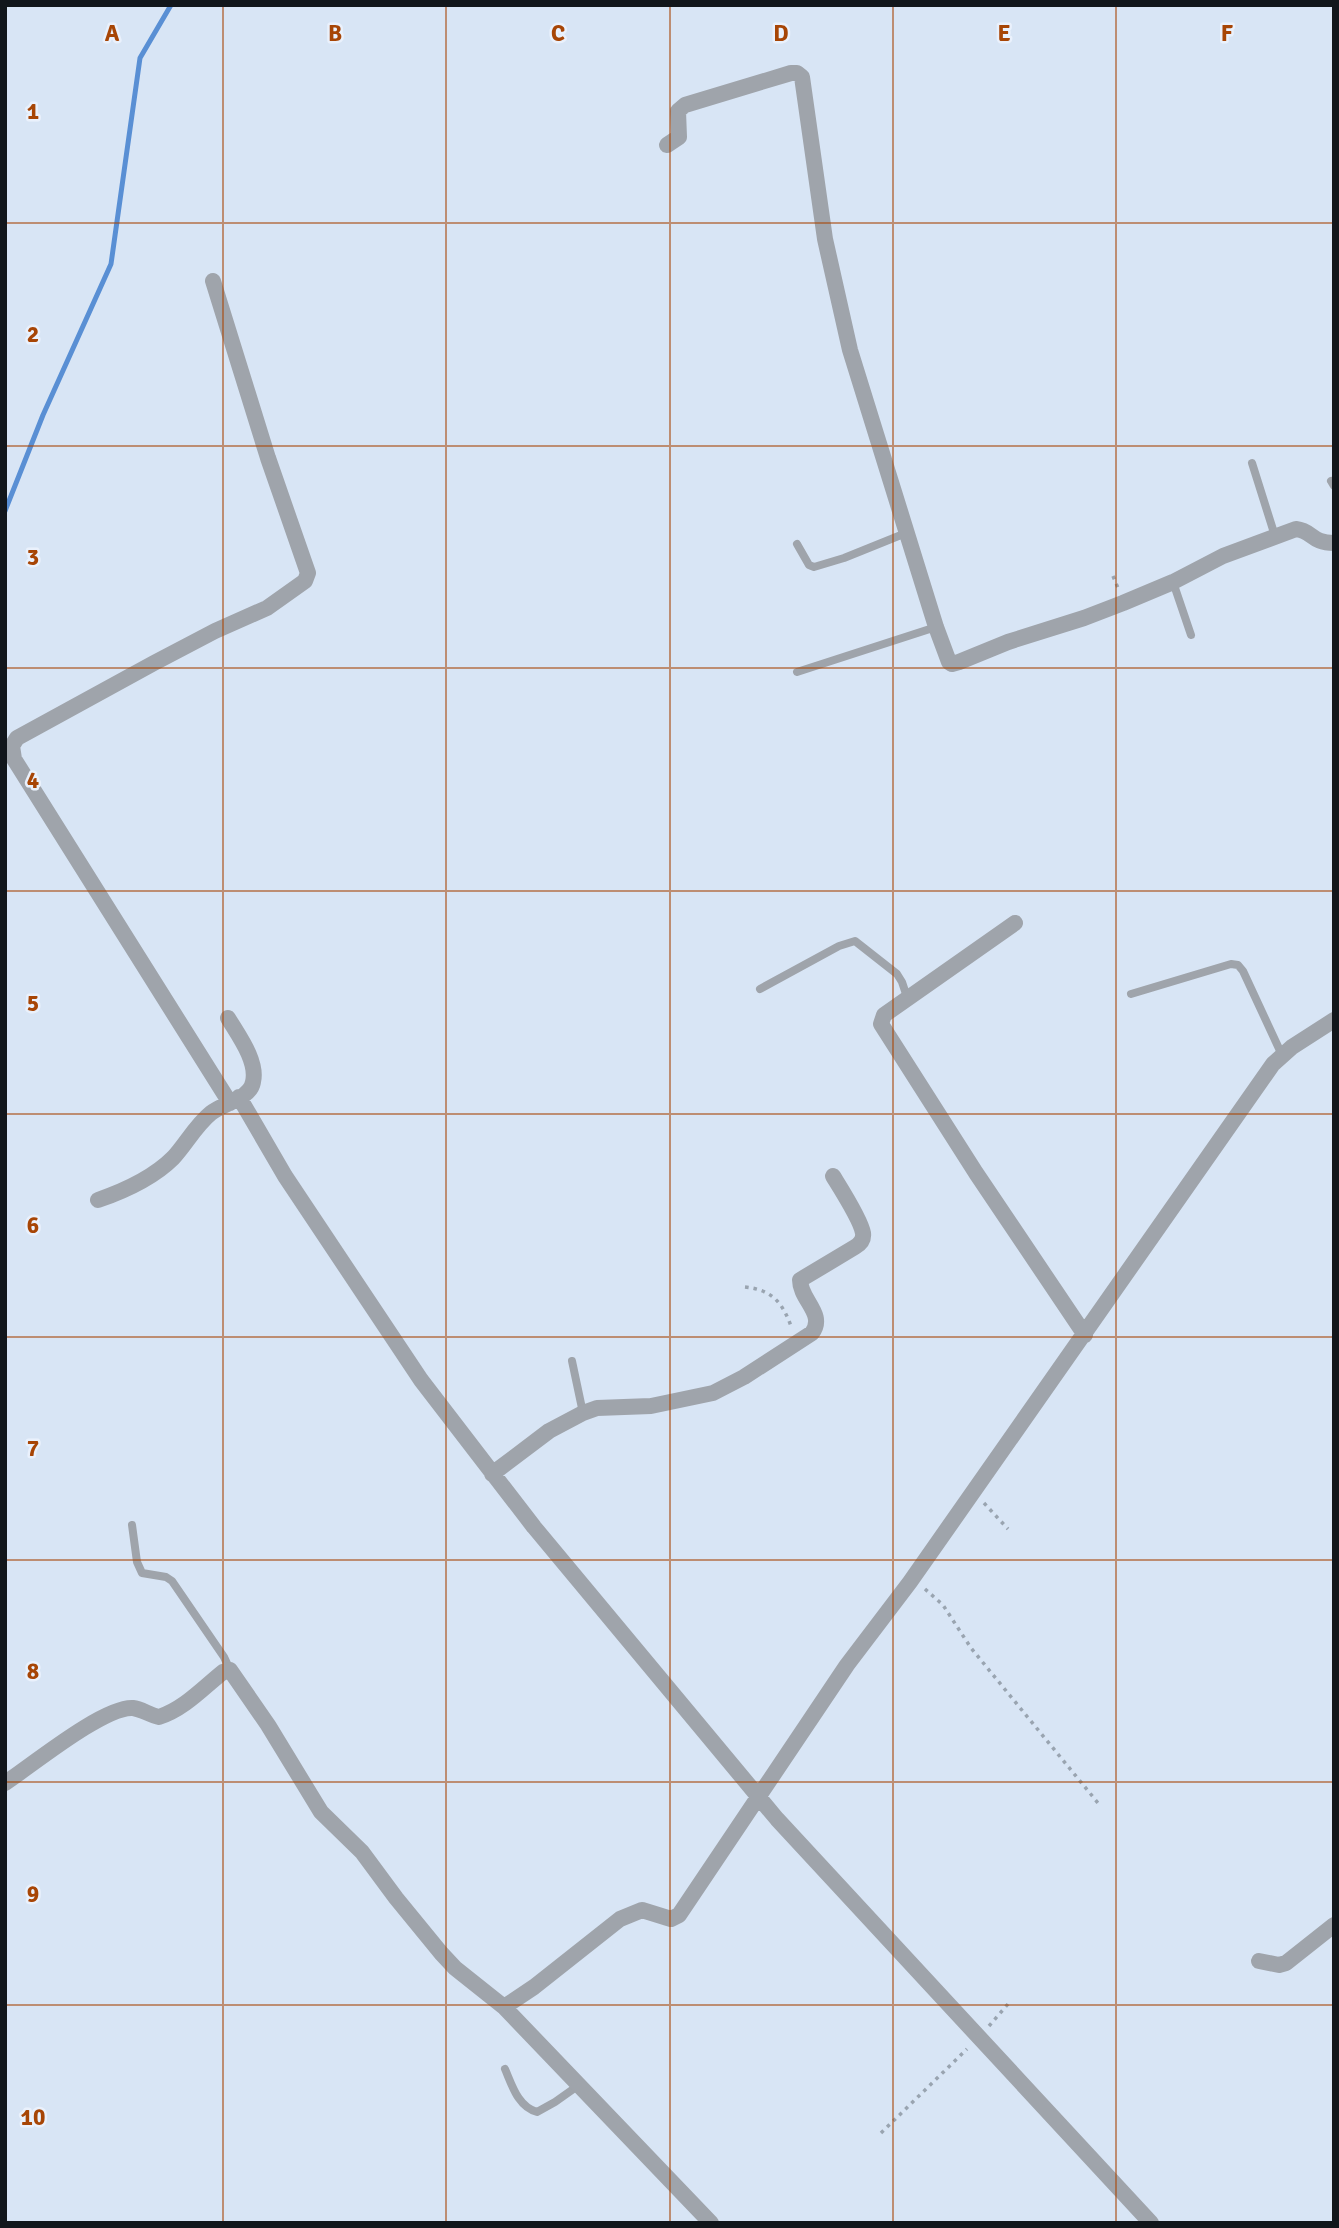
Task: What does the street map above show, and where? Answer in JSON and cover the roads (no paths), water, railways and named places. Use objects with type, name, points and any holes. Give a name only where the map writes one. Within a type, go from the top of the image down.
[{"type":"street","points":[[667,145],[679,137],[678,111],[685,105],[791,74],[797,73],[802,77],[825,239],[864,402],[936,628],[945,654],[953,664],[1008,642],[1084,618],[1173,582],[1223,556],[1296,529],[1328,543]]},
{"type":"street","points":[[213,281],[268,458],[308,573],[305,581],[267,608],[166,656],[17,738],[12,746],[14,759],[234,1100],[421,1380],[492,1474],[607,1617],[777,1819],[1151,2223]]},
{"type":"street","points":[[1015,923],[884,1015],[881,1019],[882,1029],[1085,1335]]},
{"type":"street","points":[[98,1200],[121,1192],[158,1171],[173,1158],[212,1111],[248,1092],[253,1084],[254,1074],[249,1057],[228,1018]]},
{"type":"street","points":[[503,2007],[534,1987],[620,1919],[642,1910],[671,1919],[679,1915],[762,1800],[847,1665],[910,1582],[1085,1335],[1213,1147],[1282,1055],[1334,1020]]},
{"type":"street","points":[[492,1474],[549,1431],[583,1413],[597,1408],[651,1406],[713,1393],[744,1377],[812,1333],[817,1322],[800,1287],[800,1280],[855,1248],[862,1240],[863,1233],[834,1176]]},
{"type":"street","points":[[5,1783],[107,1715],[134,1708],[159,1717],[168,1714],[182,1706],[223,1672],[230,1670],[268,1725],[320,1812],[362,1853],[455,1968],[503,2007],[711,2223]]},
{"type":"street","points":[[1259,1961],[1270,1964],[1286,1963],[1334,1925]]},
{"type":"lane","points":[[1252,463],[1275,536]]},
{"type":"lane","points":[[797,544],[809,565],[814,567],[906,533]]},
{"type":"lane","points":[[1173,582],[1191,635]]},
{"type":"lane","points":[[797,672],[936,628]]},
{"type":"lane","points":[[760,989],[839,946],[855,941],[897,974],[908,1000]]},
{"type":"lane","points":[[1132,994],[1231,964],[1238,965],[1282,1055]]},
{"type":"lane","points":[[572,1361],[583,1413]]},
{"type":"lane","points":[[132,1525],[137,1562],[142,1573],[166,1577],[172,1581],[230,1670]]},
{"type":"lane","points":[[505,2068],[516,2094],[529,2110],[537,2112],[579,2085]]},
{"type":"waterway","points":[[5,511],[43,415],[111,264],[140,58],[171,5]]}]
